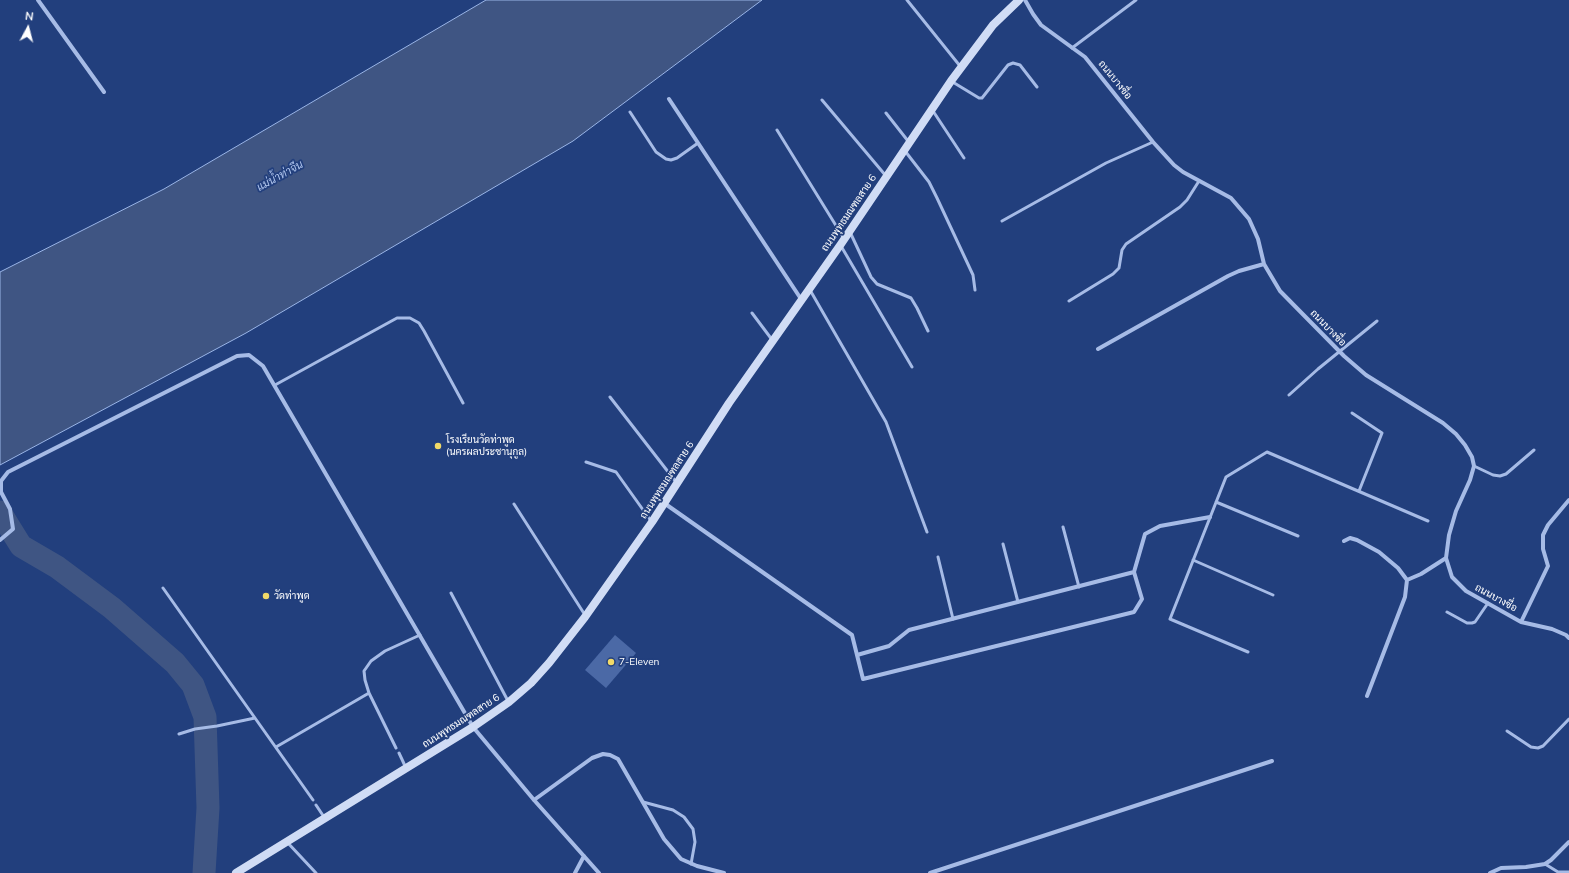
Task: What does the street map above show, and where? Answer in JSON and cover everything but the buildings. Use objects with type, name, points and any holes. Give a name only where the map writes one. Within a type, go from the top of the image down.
[{"type":"main road","name":"ถนนพุทธมณฑลสาย 6","points":[[236,873],[473,727],[509,702],[536,678],[586,616],[652,522],[729,403],[842,242],[951,81],[993,25],[1019,0]]},
{"type":"street","points":[[38,0],[104,92]]},
{"type":"street","name":"ถนนบางซื่อ","points":[[1025,0],[1032,14],[1041,25],[1085,57],[1153,142],[1174,165],[1183,172],[1231,198],[1249,219],[1258,239],[1264,264],[1280,291],[1340,352],[1366,375],[1443,423],[1466,445],[1472,457],[1474,466],[1470,480],[1456,511],[1449,535],[1446,558],[1452,577],[1466,591],[1521,622],[1552,629],[1566,634],[1569,638]]},
{"type":"street","points":[[668,99],[801,300]]},
{"type":"street","points":[[1098,349],[1228,276],[1239,271],[1264,264]]},
{"type":"street","points":[[0,540],[13,529],[10,509],[1,492],[1,481],[8,472],[237,356],[249,355],[263,366],[275,385],[473,727],[534,800],[599,873]]},
{"type":"street","points":[[1521,622],[1548,566],[1543,550],[1543,535],[1548,525],[1569,500]]},
{"type":"street","points":[[664,503],[852,635],[863,679],[1134,612],[1142,599],[1134,572],[1146,534],[1160,526],[1210,517]]},
{"type":"street","points":[[1344,541],[1350,538],[1357,540],[1379,552],[1398,568],[1407,580],[1405,597],[1367,696]]},
{"type":"street","points":[[1407,580],[1421,574],[1446,558]]},
{"type":"street","points":[[857,655],[889,646],[909,630],[1134,572]]},
{"type":"street","points":[[534,800],[592,758],[603,754],[610,755],[618,759],[664,839],[681,859],[691,864],[724,873]]},
{"type":"street","points":[[930,873],[1272,761]]},
{"type":"street","points":[[1490,873],[1501,868],[1526,867],[1546,864],[1569,842]]},
{"type":"street","points":[[575,873],[584,856]]},
{"type":"lane","points":[[907,0],[962,67]]},
{"type":"lane","points":[[1072,48],[1136,0]]},
{"type":"lane","points":[[951,81],[979,98],[982,98],[1008,65],[1013,63],[1020,65],[1038,87]]},
{"type":"lane","points":[[822,100],[886,176]]},
{"type":"lane","points":[[932,110],[964,158]]},
{"type":"lane","points":[[630,112],[656,152],[666,159],[671,160],[676,158],[698,143]]},
{"type":"lane","points":[[886,113],[909,142]]},
{"type":"lane","points":[[777,130],[912,367]]},
{"type":"lane","points":[[1002,221],[1106,163],[1153,142]]},
{"type":"lane","points":[[904,150],[929,182],[973,275],[975,290]]},
{"type":"lane","points":[[1070,301],[1113,274],[1119,268],[1122,250],[1126,244],[1180,207],[1187,200],[1200,180]]},
{"type":"lane","points":[[850,230],[871,277],[878,284],[911,298],[918,308],[928,331]]},
{"type":"lane","points":[[809,288],[886,422],[927,532]]},
{"type":"lane","points":[[752,313],[772,340]]},
{"type":"lane","points":[[275,385],[398,318],[410,318],[419,323],[424,331],[463,404]]},
{"type":"lane","points":[[1289,395],[1318,369],[1377,321]]},
{"type":"lane","points":[[610,397],[677,484]]},
{"type":"lane","points":[[1352,413],[1382,433],[1359,491]]},
{"type":"lane","points":[[1474,466],[1493,475],[1500,476],[1506,474],[1534,450]]},
{"type":"lane","points":[[1248,652],[1170,619],[1226,477],[1267,452],[1428,521]]},
{"type":"lane","points":[[586,462],[616,472],[652,522]]},
{"type":"lane","points":[[1216,502],[1298,536]]},
{"type":"lane","points":[[514,504],[586,616]]},
{"type":"lane","points":[[1063,527],[1079,587]]},
{"type":"lane","points":[[1004,544],[1018,602]]},
{"type":"lane","points":[[938,557],[953,619]]},
{"type":"lane","points":[[1193,560],[1273,595]]},
{"type":"lane","points":[[163,588],[313,800]]},
{"type":"lane","points":[[451,593],[509,702]]},
{"type":"lane","points":[[1447,612],[1468,623],[1475,622],[1488,603]]},
{"type":"lane","points":[[396,748],[369,693],[364,671],[370,660],[385,651],[420,635]]},
{"type":"lane","points":[[276,747],[369,693]]},
{"type":"lane","points":[[178,734],[195,729],[255,718]]},
{"type":"lane","points":[[1507,730],[1531,747],[1538,748],[1542,746],[1569,719]]},
{"type":"lane","points":[[399,753],[406,768]]},
{"type":"lane","points":[[643,802],[673,810],[684,817],[693,829],[695,842],[691,864]]},
{"type":"lane","points":[[316,805],[324,818]]},
{"type":"lane","points":[[287,842],[316,873]]},
{"type":"lane","points":[[1546,864],[1558,872],[1569,872]]},
{"type":"water","name":"แม่น้ำท่าจีน","points":[[486,0],[762,0],[573,141],[246,333],[0,465],[0,272],[164,189]]},
{"type":"waterway","points":[[0,512],[21,546],[57,567],[112,608],[175,663],[193,685],[205,717],[208,808],[204,873]]},
{"type":"place","name":"โรงเรียนวัดท่าพูด (นครผลประชานุกูล)","points":[[438,446]]},
{"type":"place","name":"วัดท่าพูด","points":[[266,596]]},
{"type":"place","name":"7-Eleven","points":[[611,662]]}]
